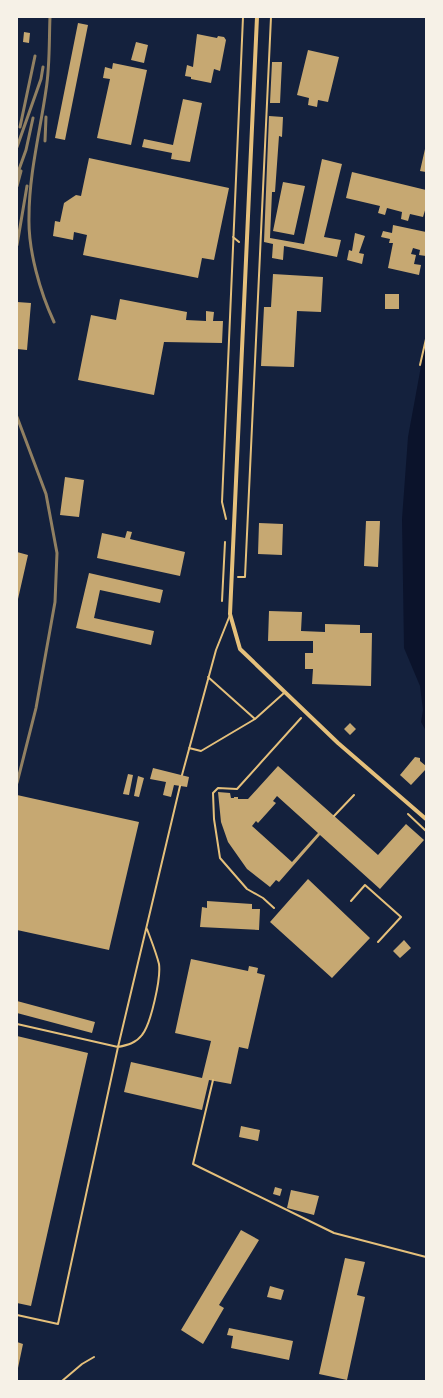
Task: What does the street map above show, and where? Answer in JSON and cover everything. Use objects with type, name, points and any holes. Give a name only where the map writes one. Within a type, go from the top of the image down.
[{"type":"street","points":[[257,17],[230,614],[240,649],[349,754],[426,819]]},
{"type":"lane","points":[[182,775],[216,650],[230,614]]},
{"type":"lane","points":[[208,677],[255,719]]},
{"type":"lane","points":[[189,748],[201,751],[255,719],[284,693]]},
{"type":"lane","points":[[17,1315],[58,1324],[118,1047],[180,786]]},
{"type":"lane","points":[[17,1024],[118,1047],[132,1044],[142,1036],[148,1026],[159,974],[159,964],[146,928]]},
{"type":"lane","points":[[62,1381],[82,1364],[94,1358]]},
{"type":"path","points":[[226,526],[226,519],[222,505],[243,17]]},
{"type":"path","points":[[223,576],[245,577],[271,17]]},
{"type":"path","points":[[257,185],[263,185]]},
{"type":"path","points":[[233,237],[239,242]]},
{"type":"path","points":[[420,365],[426,339]]},
{"type":"path","points":[[222,604],[225,540]]},
{"type":"path","points":[[274,908],[263,898],[247,889],[220,858],[214,819],[213,793],[218,788],[238,789],[301,718]]},
{"type":"path","points":[[334,816],[354,795]]},
{"type":"path","points":[[351,901],[365,885],[401,917],[378,942]]},
{"type":"path","points":[[213,1080],[193,1164],[334,1234],[426,1257]]},
{"type":"water","points":[[426,339],[426,731],[421,722],[423,710],[420,686],[404,648],[402,519],[408,437]]},
{"type":"building","points":[[78,23],[88,25],[65,140],[55,138]]},
{"type":"building","points":[[24,32],[30,33],[29,43],[23,42]]},
{"type":"building","points":[[197,34],[217,38],[218,36],[224,37],[226,40],[220,71],[214,69],[211,83],[191,79],[191,77],[185,76],[187,65],[193,67]]},
{"type":"building","points":[[136,42],[148,45],[144,63],[131,60]]},
{"type":"building","points":[[308,50],[339,57],[328,102],[318,100],[317,107],[308,105],[309,98],[297,95]]},
{"type":"building","points":[[272,62],[282,62],[280,103],[270,103]]},
{"type":"building","points":[[113,63],[147,70],[131,145],[97,138],[110,79],[103,78],[105,67],[112,69]]},
{"type":"building","points":[[183,99],[202,103],[190,162],[171,159],[172,153],[142,147],[144,139],[173,145]]},
{"type":"building","points":[[269,116],[283,117],[282,137],[279,136],[275,192],[272,192],[270,238],[304,244],[322,159],[342,164],[324,237],[341,240],[337,257],[284,246],[283,260],[272,258],[273,244],[264,242]]},
{"type":"building","points":[[426,149],[426,172],[420,171]]},
{"type":"building","points":[[89,158],[229,188],[214,260],[202,258],[198,278],[83,255],[87,235],[74,232],[73,240],[53,236],[55,221],[60,222],[64,203],[76,195],[81,196]]},
{"type":"building","points":[[352,172],[426,190],[426,207],[423,217],[410,214],[408,221],[401,219],[402,212],[387,208],[385,215],[378,213],[380,206],[346,198]]},
{"type":"building","points":[[283,182],[305,186],[294,235],[273,231]]},
{"type":"building","points":[[393,225],[426,232],[426,256],[419,255],[420,250],[413,248],[411,254],[416,255],[414,264],[421,265],[419,275],[388,268],[393,243],[389,243],[390,239],[381,237],[383,231],[392,233]]},
{"type":"building","points":[[355,233],[365,236],[359,253],[364,254],[362,264],[347,260],[349,250],[352,251]]},
{"type":"building","points":[[273,274],[323,277],[321,312],[297,311],[294,367],[261,366],[264,307],[271,307]]},
{"type":"building","points":[[385,294],[399,294],[399,309],[385,309]]},
{"type":"building","points":[[120,299],[187,312],[186,320],[206,321],[206,311],[214,312],[213,321],[223,321],[222,343],[164,342],[154,395],[78,380],[91,315],[116,320]]},
{"type":"building","points":[[17,302],[31,303],[27,350],[17,349]]},
{"type":"building","points":[[65,477],[84,480],[79,517],[60,515]]},
{"type":"building","points":[[366,521],[380,521],[378,567],[364,566]]},
{"type":"building","points":[[259,523],[283,524],[282,555],[258,554]]},
{"type":"building","points":[[127,531],[132,532],[130,539],[185,552],[180,576],[97,558],[102,533],[125,538]]},
{"type":"building","points":[[17,552],[28,555],[18,599],[17,599]]},
{"type":"building","points":[[89,573],[163,590],[160,603],[100,590],[94,618],[154,631],[151,645],[76,628]]},
{"type":"building","points":[[269,611],[302,612],[301,631],[325,632],[325,624],[360,625],[360,633],[372,633],[371,686],[312,684],[313,669],[305,669],[305,653],[313,653],[313,641],[268,641]]},
{"type":"building","points":[[350,723],[356,729],[350,735],[344,729]]},
{"type":"building","points":[[415,757],[420,758],[420,761],[426,766],[426,769],[411,785],[400,775]]},
{"type":"building","points":[[278,766],[378,855],[406,824],[424,840],[380,889],[320,835],[279,882],[276,880],[270,887],[247,869],[228,842],[221,822],[218,792],[230,793],[231,798],[238,797],[238,799],[248,799]],"holes":[[[277,796],[318,833],[292,862],[252,826],[256,821],[258,823],[276,803],[273,801]]]},
{"type":"building","points":[[153,768],[189,777],[187,787],[174,785],[171,797],[163,795],[166,782],[150,779]]},
{"type":"building","points":[[128,774],[133,775],[129,795],[123,794]]},
{"type":"building","points":[[138,776],[144,778],[139,797],[134,796]]},
{"type":"building","points":[[17,795],[139,822],[109,950],[17,930]]},
{"type":"building","points":[[308,879],[370,938],[332,978],[270,922]]},
{"type":"building","points":[[207,901],[252,904],[252,909],[260,909],[259,930],[200,927],[202,907],[207,908]]},
{"type":"building","points":[[404,940],[411,948],[400,958],[393,951]]},
{"type":"building","points":[[191,959],[248,971],[249,966],[258,968],[257,973],[265,975],[248,1049],[239,1047],[231,1084],[209,1080],[202,1110],[124,1092],[131,1062],[202,1078],[211,1041],[175,1033]]},
{"type":"building","points":[[17,1001],[95,1022],[92,1033],[17,1013]]},
{"type":"building","points":[[17,1036],[88,1053],[31,1306],[17,1303]]},
{"type":"building","points":[[241,1126],[260,1130],[258,1141],[239,1137]]},
{"type":"building","points":[[275,1187],[282,1189],[280,1196],[273,1194]]},
{"type":"building","points":[[291,1190],[319,1196],[314,1215],[287,1208]]},
{"type":"building","points":[[241,1230],[259,1240],[219,1305],[224,1308],[203,1344],[181,1330]]},
{"type":"building","points":[[345,1258],[365,1262],[357,1295],[365,1297],[347,1380],[319,1374]]},
{"type":"building","points":[[270,1286],[284,1290],[281,1300],[267,1297]]},
{"type":"building","points":[[229,1328],[293,1341],[289,1360],[231,1348],[233,1336],[227,1335]]},
{"type":"building","points":[[17,1342],[23,1344],[18,1368],[17,1367]]},
{"type":"railway","points":[[50,17],[49,63],[44,106],[29,201],[29,230],[36,271],[44,298],[54,322]]},
{"type":"railway","points":[[20,127],[35,56]]},
{"type":"railway","points":[[17,147],[41,79],[43,67]]},
{"type":"railway","points":[[45,141],[46,117]]},
{"type":"railway","points":[[17,175],[26,150],[33,118]]},
{"type":"railway","points":[[17,186],[21,171]]},
{"type":"railway","points":[[17,245],[27,186]]},
{"type":"railway","points":[[17,417],[46,494],[57,553],[55,602],[36,708],[17,783]]}]
